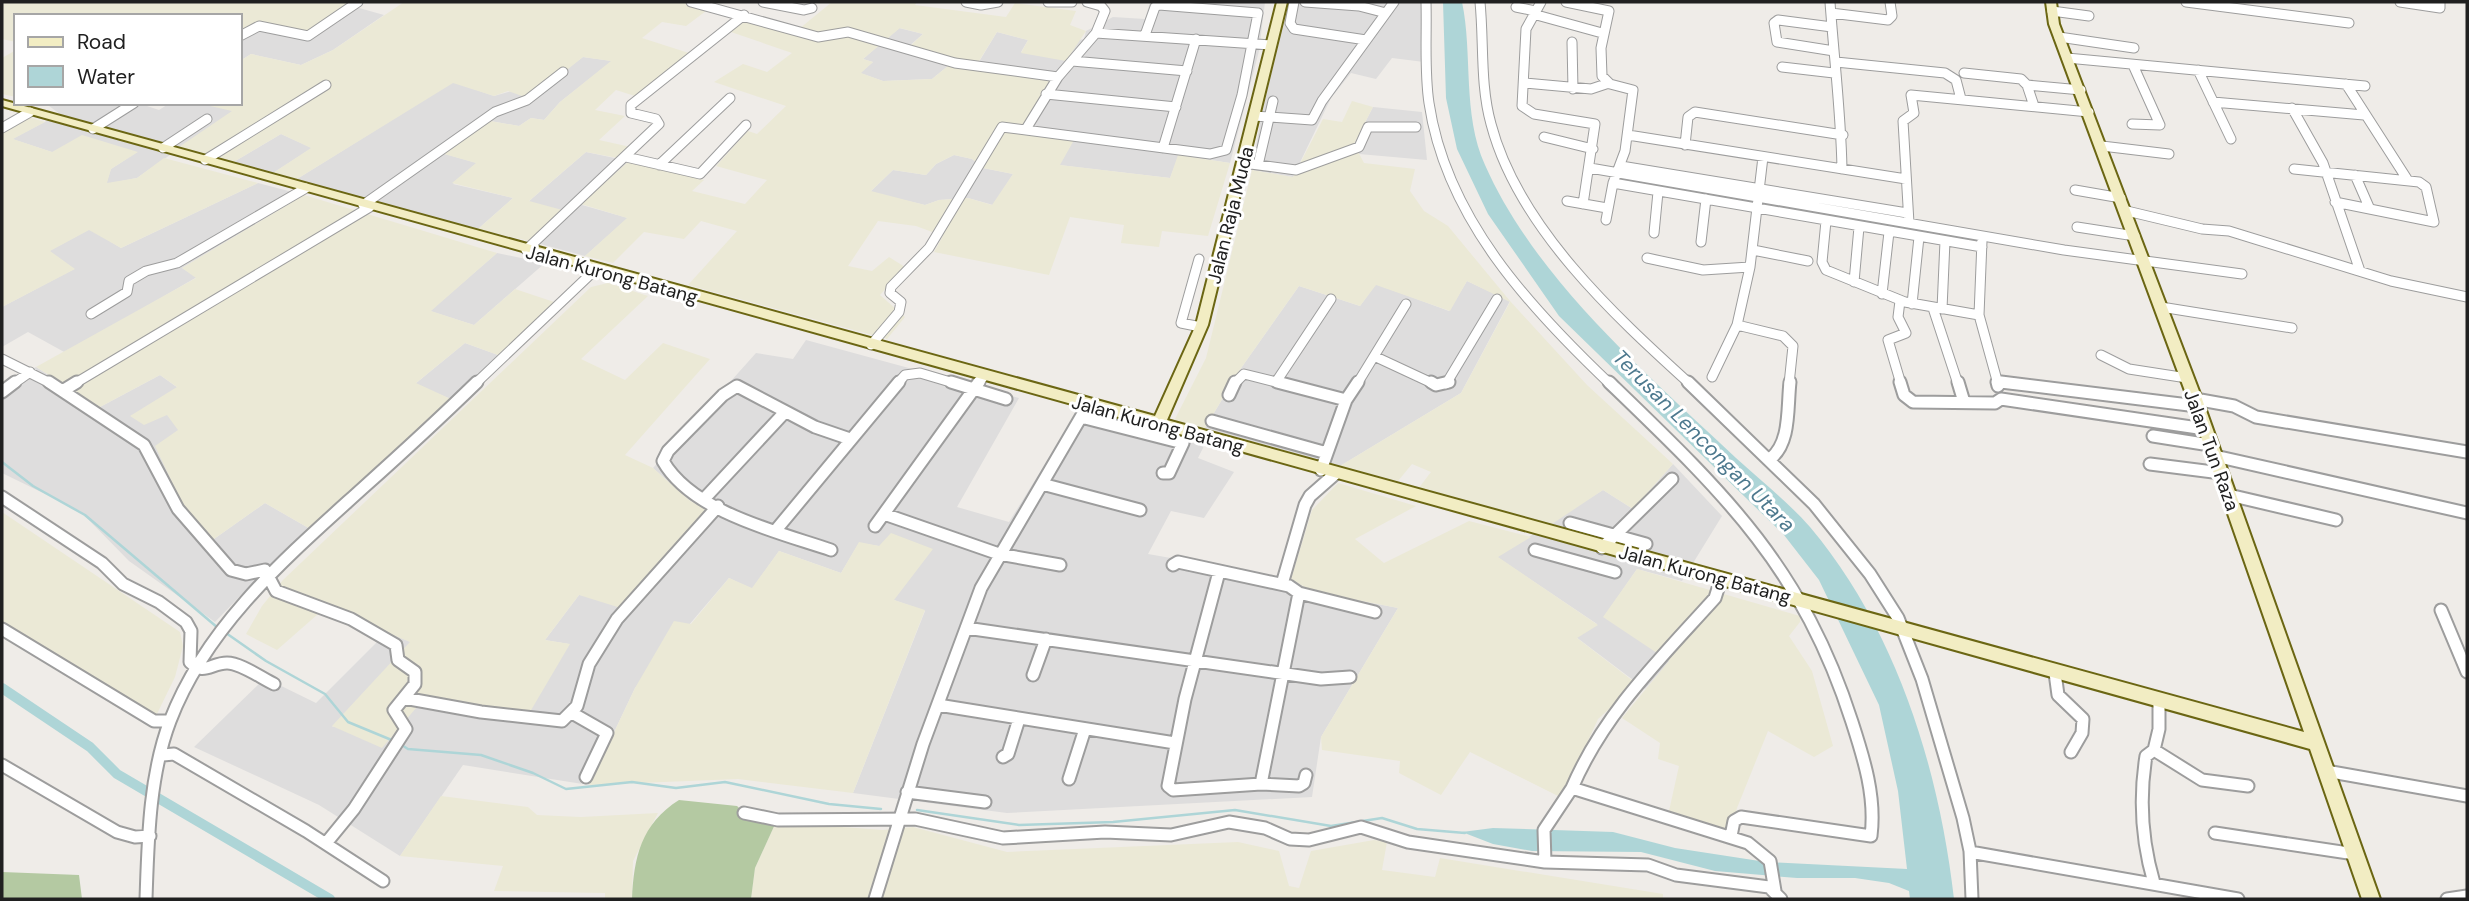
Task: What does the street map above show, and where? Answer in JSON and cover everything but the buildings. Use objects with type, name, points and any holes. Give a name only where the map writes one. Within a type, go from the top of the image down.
[{"type":"street","points":[[242,35],[259,26],[308,36],[359,2]]},
{"type":"street","points":[[691,2],[716,4],[818,37],[848,32],[897,44],[915,53],[955,63],[1058,77]]},
{"type":"street","points":[[763,2],[812,8]]},
{"type":"street","points":[[966,2],[981,5],[998,2]]},
{"type":"street","points":[[1048,2],[1072,2]]},
{"type":"street","points":[[1026,129],[1058,77],[1096,33],[1104,8],[1087,2]]},
{"type":"street","name":"Jalan Raja Muda","points":[[1158,422],[1201,327],[1282,2]]},
{"type":"street","points":[[1294,2],[1290,23],[1294,29],[1366,40]]},
{"type":"street","points":[[1305,2],[1359,6],[1385,13]]},
{"type":"street","points":[[1254,116],[1312,120],[1322,101],[1394,2]]},
{"type":"street","points":[[1426,2],[1430,108],[1440,147],[1470,217],[1544,320],[1712,483],[1779,563],[1805,600],[1844,691],[1871,787],[1872,834],[1866,837],[1741,817],[1734,821],[1731,836]]},
{"type":"street","points":[[1479,2],[1488,114],[1498,146],[1523,198],[1567,259],[1622,322],[1770,459],[1820,512],[1860,560],[1902,627],[1925,688],[1970,852],[1972,899]]},
{"type":"street","points":[[1541,2],[1525,29],[1523,108],[1534,114],[1595,124],[1583,204]]},
{"type":"street","points":[[1566,2],[1590,4],[1609,11],[1600,50],[1603,77],[1612,84],[1633,90],[1628,135],[1606,220]]},
{"type":"street","points":[[1830,2],[1836,62],[1834,74],[1843,135],[1842,169]]},
{"type":"street","points":[[1831,13],[1888,20],[1892,16],[1891,2]]},
{"type":"street","points":[[2186,2],[2349,23]]},
{"type":"street","points":[[2400,2],[2434,8],[2440,8],[2440,2]]},
{"type":"street","points":[[765,21],[788,4]]},
{"type":"street","points":[[871,345],[899,312],[901,302],[890,293],[891,287],[929,248],[998,130],[1004,127],[1026,129],[1210,154],[1226,150],[1259,14],[1253,11],[1159,5],[1155,7],[1145,35]]},
{"type":"street","points":[[2051,6],[2089,16]]},
{"type":"street","name":"Jalan Tun Raza","points":[[2051,6],[2059,37],[2127,212],[2196,402],[2371,899]]},
{"type":"street","points":[[1516,7],[1602,33]]},
{"type":"street","points":[[526,250],[659,124],[656,118],[631,113],[631,105],[744,15]]},
{"type":"street","points":[[1832,27],[1778,20],[1774,23],[1774,38],[1777,42],[1834,51]]},
{"type":"street","points":[[1096,33],[1271,45]]},
{"type":"street","points":[[2059,37],[2134,48]]},
{"type":"street","points":[[1163,148],[1196,39]]},
{"type":"street","points":[[1572,42],[1573,89]]},
{"type":"street","points":[[2067,58],[2365,86]]},
{"type":"street","points":[[1072,61],[1187,71]]},
{"type":"street","points":[[1836,62],[1945,74],[1956,80],[1961,99]]},
{"type":"street","points":[[2132,124],[2160,125],[2133,65]]},
{"type":"street","points":[[1782,67],[1834,74]]},
{"type":"street","points":[[2198,70],[2231,139]]},
{"type":"street","points":[[64,390],[367,206],[498,110],[531,98],[563,72]]},
{"type":"street","points":[[1964,73],[2017,77],[2027,85],[2034,106]]},
{"type":"street","points":[[1525,83],[1573,89],[1606,87],[1612,84]]},
{"type":"street","points":[[2346,84],[2407,179]]},
{"type":"street","points":[[205,160],[326,85]]},
{"type":"street","points":[[2027,85],[2081,90]]},
{"type":"street","points":[[1046,94],[1176,107]]},
{"type":"street","points":[[1908,218],[1903,121],[1914,113],[1909,96],[2089,112]]},
{"type":"street","points":[[659,165],[730,97]]},
{"type":"street","points":[[1258,165],[1273,102]]},
{"type":"street","points":[[2213,102],[2364,115]]},
{"type":"street","name":"Jalan Kurong Batang","points":[[2,103],[984,376],[1084,411],[1158,422],[1602,548],[1875,619],[2055,673],[2316,743]]},
{"type":"street","points":[[93,129],[131,105]]},
{"type":"street","points":[[2292,108],[2323,163],[2360,271]]},
{"type":"street","points":[[2,128],[30,112]]},
{"type":"street","points":[[1685,145],[1688,117],[1695,112],[1843,135]]},
{"type":"street","points":[[163,148],[207,119]]},
{"type":"street","points":[[626,157],[700,174],[746,125]]},
{"type":"street","points":[[1243,163],[1299,169],[1359,147],[1368,127],[1416,127]]},
{"type":"street","points":[[1628,135],[1906,179]]},
{"type":"street","points":[[1544,137],[1593,149]]},
{"type":"street","points":[[2102,146],[2169,154]]},
{"type":"street","points":[[1712,377],[1737,325],[1753,250],[1763,157]]},
{"type":"street","points":[[1590,168],[1620,169],[1758,198],[1908,218],[1982,235],[2145,262],[2242,274]]},
{"type":"street","points":[[2294,169],[2407,179],[2426,187],[2434,222],[2335,202]]},
{"type":"street","points":[[2355,174],[2369,207]]},
{"type":"street","points":[[1614,183],[1706,199],[1758,198],[1826,221],[1982,247]]},
{"type":"street","points":[[91,314],[127,292],[129,281],[138,274],[177,263],[306,188]]},
{"type":"street","points":[[2075,190],[2121,198]]},
{"type":"street","points":[[1654,233],[1658,192]]},
{"type":"street","points":[[1701,242],[1706,199]]},
{"type":"street","points":[[1567,201],[1607,208]]},
{"type":"street","points":[[2127,212],[2229,231],[2391,281],[2467,297]]},
{"type":"street","points":[[1826,221],[1824,268],[1900,301],[1979,315]]},
{"type":"street","points":[[1854,282],[1859,227]]},
{"type":"street","points":[[2077,227],[2135,236]]},
{"type":"street","points":[[1882,294],[1889,232]]},
{"type":"street","points":[[1982,235],[1979,315],[2001,399]]},
{"type":"street","points":[[1912,304],[1919,237]]},
{"type":"street","points":[[1945,241],[1937,309],[1964,402]]},
{"type":"street","points":[[1753,250],[1808,261]]},
{"type":"street","points":[[1199,258],[1181,323],[1201,327]]},
{"type":"street","points":[[1647,258],[1703,270],[1750,267]]},
{"type":"street","points":[[146,899],[150,836],[162,757],[170,721],[195,669],[270,573],[597,270]]},
{"type":"street","points":[[1276,382],[1331,299]]},
{"type":"street","points":[[1376,357],[1436,384],[1448,384],[1497,299]]},
{"type":"street","points":[[1900,301],[1898,317],[1906,333],[1888,340],[1904,395],[1918,403],[1995,403],[2001,399],[2205,429]]},
{"type":"street","points":[[1282,584],[1305,505],[1328,472],[1327,453],[1346,400],[1376,357],[1406,304]]},
{"type":"street","points":[[2161,307],[2292,328]]},
{"type":"street","points":[[1737,325],[1783,336],[1793,346],[1784,441],[1781,451],[1770,459]]},
{"type":"street","points":[[2101,355],[2112,363],[2127,368],[2187,378]]},
{"type":"street","points":[[2,359],[64,390],[144,445],[183,515],[231,570],[246,573],[265,570],[270,573],[273,587],[282,595],[351,619],[396,645],[398,660],[418,676],[415,684],[394,710],[406,726],[354,808],[327,842]]},
{"type":"street","points":[[2,392],[30,372]]},
{"type":"street","points":[[776,530],[900,379],[910,372],[1006,399]]},
{"type":"street","points":[[1229,395],[1237,378],[1244,374],[1346,400]]},
{"type":"street","points":[[875,526],[984,376]]},
{"type":"street","points":[[1997,382],[2234,406],[2256,417],[2467,452]]},
{"type":"street","points":[[831,550],[704,499],[675,482],[664,465],[665,456],[723,395],[737,386],[785,412],[850,439]]},
{"type":"street","points":[[875,899],[907,792],[981,589],[1084,411],[1183,443],[1169,472],[1163,473]]},
{"type":"street","points":[[704,499],[785,412]]},
{"type":"street","points":[[1212,422],[1327,453]]},
{"type":"street","points":[[2153,436],[2467,513]]},
{"type":"street","points":[[2150,464],[2221,473]]},
{"type":"street","points":[[1602,548],[1672,479]]},
{"type":"street","points":[[1042,484],[1140,510]]},
{"type":"street","points":[[2229,495],[2336,520]]},
{"type":"street","points":[[2,497],[102,563],[122,584],[159,602],[187,622],[191,631],[190,662],[195,669],[201,671],[229,663],[274,684]]},
{"type":"street","points":[[404,698],[562,721],[572,713],[581,699],[589,664],[606,634],[639,591],[718,506]]},
{"type":"street","points":[[884,514],[999,554],[1060,565]]},
{"type":"street","points":[[1570,523],[1646,544]]},
{"type":"street","points":[[1558,557],[1562,536]]},
{"type":"street","points":[[1535,550],[1615,572]]},
{"type":"street","points":[[1173,565],[1178,562],[1282,584],[1299,593],[1375,612]]},
{"type":"street","points":[[1219,572],[1195,660],[1168,779],[1173,790],[1261,784],[1299,786],[1304,783],[1306,775]]},
{"type":"street","points":[[1545,859],[1544,830],[1572,788],[1594,738],[1612,712],[1715,598],[1721,579]]},
{"type":"street","points":[[1261,784],[1299,593]]},
{"type":"street","points":[[2441,610],[2461,642],[2467,672]]},
{"type":"street","points":[[966,628],[1321,679],[1350,677]]},
{"type":"street","points":[[2,629],[154,721],[170,721]]},
{"type":"street","points":[[1033,675],[1046,639]]},
{"type":"street","points":[[2055,673],[2058,695],[2083,719],[2082,733],[2071,752]]},
{"type":"street","points":[[2154,883],[2144,851],[2146,833],[2141,786],[2146,756],[2154,750],[2159,729],[2159,701]]},
{"type":"street","points":[[938,705],[1175,743]]},
{"type":"street","points":[[572,713],[575,718],[607,733],[586,777]]},
{"type":"street","points":[[1003,757],[1009,754],[1018,719]]},
{"type":"street","points":[[1069,779],[1085,729]]},
{"type":"street","points":[[2154,750],[2202,780],[2248,786]]},
{"type":"street","points":[[162,757],[174,754],[327,842],[383,881]]},
{"type":"street","points":[[2,765],[117,832],[135,837],[150,836]]},
{"type":"street","points":[[2326,771],[2467,796]]},
{"type":"street","points":[[744,813],[778,820],[943,823],[1003,838],[1105,832],[1171,835],[1229,821],[1265,828],[1290,839],[1309,840],[1361,827],[1408,842],[1545,859],[1640,864],[1676,875],[1737,881],[1776,889],[1770,861],[1748,843],[1572,788]]},
{"type":"street","points":[[907,792],[985,802]]},
{"type":"street","points":[[2215,833],[2355,854]]},
{"type":"street","points":[[1970,852],[2238,899]]},
{"type":"street","points":[[2447,899],[2467,896]]},
{"type":"shaded area","points":[[2,2],[358,2],[303,36],[255,25],[242,34],[242,14],[14,14],[14,42],[2,39]]},
{"type":"shaded area","points":[[404,2],[718,2],[686,26],[662,22],[642,38],[695,55],[638,97],[616,90],[595,110],[625,116],[599,140],[635,148],[623,159],[586,152],[529,201],[566,211],[533,242],[478,229],[513,198],[452,183],[476,163],[444,154],[490,121],[519,126],[531,118],[544,120],[560,102],[611,61],[583,57],[537,94],[522,96],[508,91],[494,96],[453,83],[297,179],[273,173],[311,148],[281,134],[232,163],[179,147],[232,111],[206,105],[242,105],[242,60],[251,54],[301,65],[333,50]]},
{"type":"shaded area","points":[[832,2],[917,2],[915,5],[1006,17],[1015,3],[1076,11],[1070,25],[1086,31],[1066,61],[1021,53],[1028,40],[997,32],[974,69],[1051,79],[1022,127],[1022,134],[1074,140],[1060,165],[1170,178],[1178,155],[1230,163],[1208,236],[1162,231],[1159,247],[1121,243],[1124,225],[1070,217],[1049,275],[934,252],[943,236],[916,226],[878,221],[848,266],[872,271],[889,257],[905,267],[880,295],[905,317],[887,339],[688,285],[737,231],[701,221],[684,239],[644,232],[613,263],[585,256],[627,218],[581,204],[629,161],[704,180],[692,191],[745,204],[767,180],[716,166],[748,131],[757,134],[786,106],[714,82],[743,64],[767,72],[792,53],[731,32],[747,19],[794,33]],"holes":[[[900,28],[923,34],[908,48],[954,61],[932,79],[883,81],[861,73],[873,62],[863,59]],[[954,155],[972,159],[983,168],[1013,174],[992,205],[968,198],[939,200],[925,205],[871,191],[893,170],[926,175],[936,164]]]},
{"type":"shaded area","points":[[1150,2],[1265,2],[1259,51],[1230,163],[1179,155],[1170,178],[1059,165],[1073,141],[1021,134],[1022,127],[1051,80],[974,70],[997,32],[1028,40],[1021,52],[1084,39],[1086,31],[1113,17],[1145,19]]},
{"type":"shaded area","points":[[1289,2],[1421,2],[1424,62],[1392,58],[1376,79],[1351,73],[1331,98],[1293,177],[1252,170],[1262,112]]},
{"type":"shaded area","points":[[352,6],[384,15],[333,50],[301,65],[251,54],[242,60],[242,34]]},
{"type":"shaded area","points":[[899,28],[923,34],[908,47],[954,61],[932,79],[883,81],[860,73],[873,62],[863,59]]},
{"type":"shaded area","points":[[14,51],[14,97],[2,94],[2,58]]},
{"type":"shaded area","points":[[583,57],[612,61],[560,102],[544,120],[531,118],[519,126],[490,121],[445,154],[477,163],[453,184],[513,198],[478,229],[337,194],[297,179],[453,82],[494,96],[553,79]]},
{"type":"shaded area","points":[[1352,101],[1373,107],[1354,144],[1364,163],[1415,169],[1410,191],[1424,211],[1448,226],[1510,301],[1587,385],[1673,464],[1633,509],[1603,490],[1552,524],[1418,489],[1431,472],[1412,464],[1398,481],[1340,466],[1461,393],[1510,302],[1467,281],[1450,311],[1376,285],[1360,306],[1299,286],[1239,371],[1205,428],[1174,421],[1206,358],[1252,170],[1293,177],[1323,119],[1342,122]]},
{"type":"shaded area","points":[[48,105],[144,105],[159,110],[167,105],[215,105],[233,111],[137,178],[106,184],[111,169],[137,152],[52,152],[12,139],[60,114]]},
{"type":"shaded area","points":[[1373,107],[1422,112],[1427,160],[1359,154],[1354,144]]},
{"type":"shaded area","points":[[28,117],[45,122],[13,139],[52,152],[82,135],[138,152],[111,169],[107,183],[137,178],[164,158],[258,183],[121,248],[89,230],[50,251],[75,269],[2,307],[2,131]]},
{"type":"shaded area","points":[[281,134],[312,148],[273,173],[232,163]]},
{"type":"shaded area","points":[[586,152],[629,161],[582,205],[628,218],[585,256],[533,242],[528,202]]},
{"type":"shaded area","points":[[954,155],[972,159],[983,168],[1013,174],[993,205],[968,198],[939,200],[925,205],[870,192],[893,170],[926,175],[936,164]]},
{"type":"shaded area","points":[[258,183],[304,195],[182,268],[197,277],[66,353],[28,332],[2,347],[2,307],[74,269],[49,251],[90,229],[121,248]]},
{"type":"shaded area","points":[[304,195],[497,253],[431,311],[474,325],[515,289],[554,302],[498,355],[465,343],[416,383],[453,400],[312,530],[265,503],[214,539],[188,516],[155,446],[178,430],[167,415],[144,425],[130,416],[177,387],[160,375],[100,407],[36,367],[196,278],[182,268]]},
{"type":"shaded area","points":[[497,253],[545,263],[474,325],[430,311]]},
{"type":"shaded area","points":[[1467,281],[1510,301],[1461,393],[1340,466],[1205,428],[1239,371],[1299,286],[1360,306],[1376,284],[1449,311]]},
{"type":"shaded area","points":[[608,283],[648,296],[581,359],[625,380],[663,343],[710,359],[625,455],[653,468],[689,500],[711,513],[624,609],[579,595],[545,640],[570,644],[527,717],[422,701],[382,748],[332,726],[410,642],[326,607],[277,650],[246,634],[262,606],[283,580],[591,287]]},
{"type":"shaded area","points":[[806,340],[1019,398],[957,507],[1009,522],[1078,411],[1204,446],[1198,458],[1234,472],[1204,518],[1171,511],[1148,554],[1291,579],[1311,591],[1398,608],[1321,737],[1312,797],[1007,813],[853,793],[925,611],[894,600],[879,546],[859,543],[841,573],[779,551],[752,589],[729,578],[635,688],[589,785],[463,765],[400,856],[319,805],[194,747],[265,678],[316,703],[387,632],[411,642],[332,727],[422,701],[569,644],[545,640],[579,595],[711,512],[689,500],[653,468],[756,353],[793,359]]},
{"type":"shaded area","points":[[465,343],[498,355],[453,400],[415,384]]},
{"type":"shaded area","points":[[36,367],[100,407],[160,375],[178,388],[131,417],[167,414],[179,430],[214,539],[265,503],[312,530],[266,569],[215,622],[129,561],[80,511],[2,473],[2,388]]},
{"type":"shaded area","points":[[1673,464],[1722,516],[1682,581],[1637,569],[1604,617],[1670,661],[1645,689],[1576,637],[1597,624],[1497,557],[1603,490],[1633,509]]},
{"type":"shaded area","points":[[1338,483],[1416,506],[1355,539],[1384,563],[1469,521],[1531,537],[1498,557],[1598,625],[1577,638],[1637,684],[1598,719],[1562,798],[1470,752],[1441,795],[1399,773],[1400,761],[1322,750],[1321,737],[1398,608],[1311,591],[1291,579],[1312,510]]},
{"type":"shaded area","points":[[2,512],[180,632],[183,646],[175,677],[153,722],[2,623]]},
{"type":"shaded area","points":[[891,533],[933,549],[894,600],[925,610],[853,793],[738,779],[589,785],[635,688],[674,621],[691,624],[729,578],[752,588],[779,551],[841,573],[859,542],[879,546]]},
{"type":"shaded area","points":[[1637,569],[1800,616],[1800,622],[1789,636],[1812,671],[1833,746],[1814,757],[1768,731],[1737,808],[1731,832],[1669,811],[1679,766],[1658,759],[1660,743],[1622,718],[1669,661],[1603,617]]},
{"type":"shaded area","points":[[441,796],[528,807],[537,815],[581,817],[658,813],[633,861],[632,899],[605,899],[605,893],[494,891],[503,866],[400,856]]},
{"type":"shaded area","points":[[776,822],[883,830],[913,827],[1007,852],[1238,842],[1279,851],[1289,886],[1299,888],[1311,851],[1374,840],[1387,842],[1382,870],[1435,877],[1440,858],[1663,894],[1663,899],[751,899],[755,868]]},
{"type":"green space","points":[[679,800],[737,806],[749,817],[776,822],[755,868],[751,899],[632,899],[635,869],[642,843],[656,820]]},
{"type":"green space","points":[[2,872],[79,875],[82,899],[2,899]]},
{"type":"water","name":"Terusan Lencongan Utara","points":[[1443,2],[1462,2],[1473,125],[1478,145],[1485,165],[1507,207],[1533,247],[1563,286],[1630,358],[1810,527],[1867,610],[1909,702],[1925,751],[1947,850],[1954,899],[1910,899],[1909,891],[1889,883],[1855,878],[1797,878],[1715,871],[1641,852],[1532,851],[1493,844],[1462,832],[1493,828],[1613,832],[1675,848],[1766,862],[1907,869],[1898,791],[1879,705],[1819,580],[1784,535],[1559,316],[1488,214],[1457,149],[1446,98]]},
{"type":"waterway","points":[[2,462],[33,486],[85,515],[218,628]]},
{"type":"waterway","points":[[226,633],[266,661],[325,694],[348,722],[394,741]]},
{"type":"waterway","points":[[2,688],[90,747],[117,774],[330,899]]},
{"type":"waterway","points":[[400,744],[408,749],[481,755],[533,773],[566,789],[632,782],[676,788],[725,782],[829,804],[881,809]]},
{"type":"waterway","points":[[917,810],[1019,825],[1113,822],[1235,810],[1331,826],[1382,818],[1417,829],[1465,833]]}]
